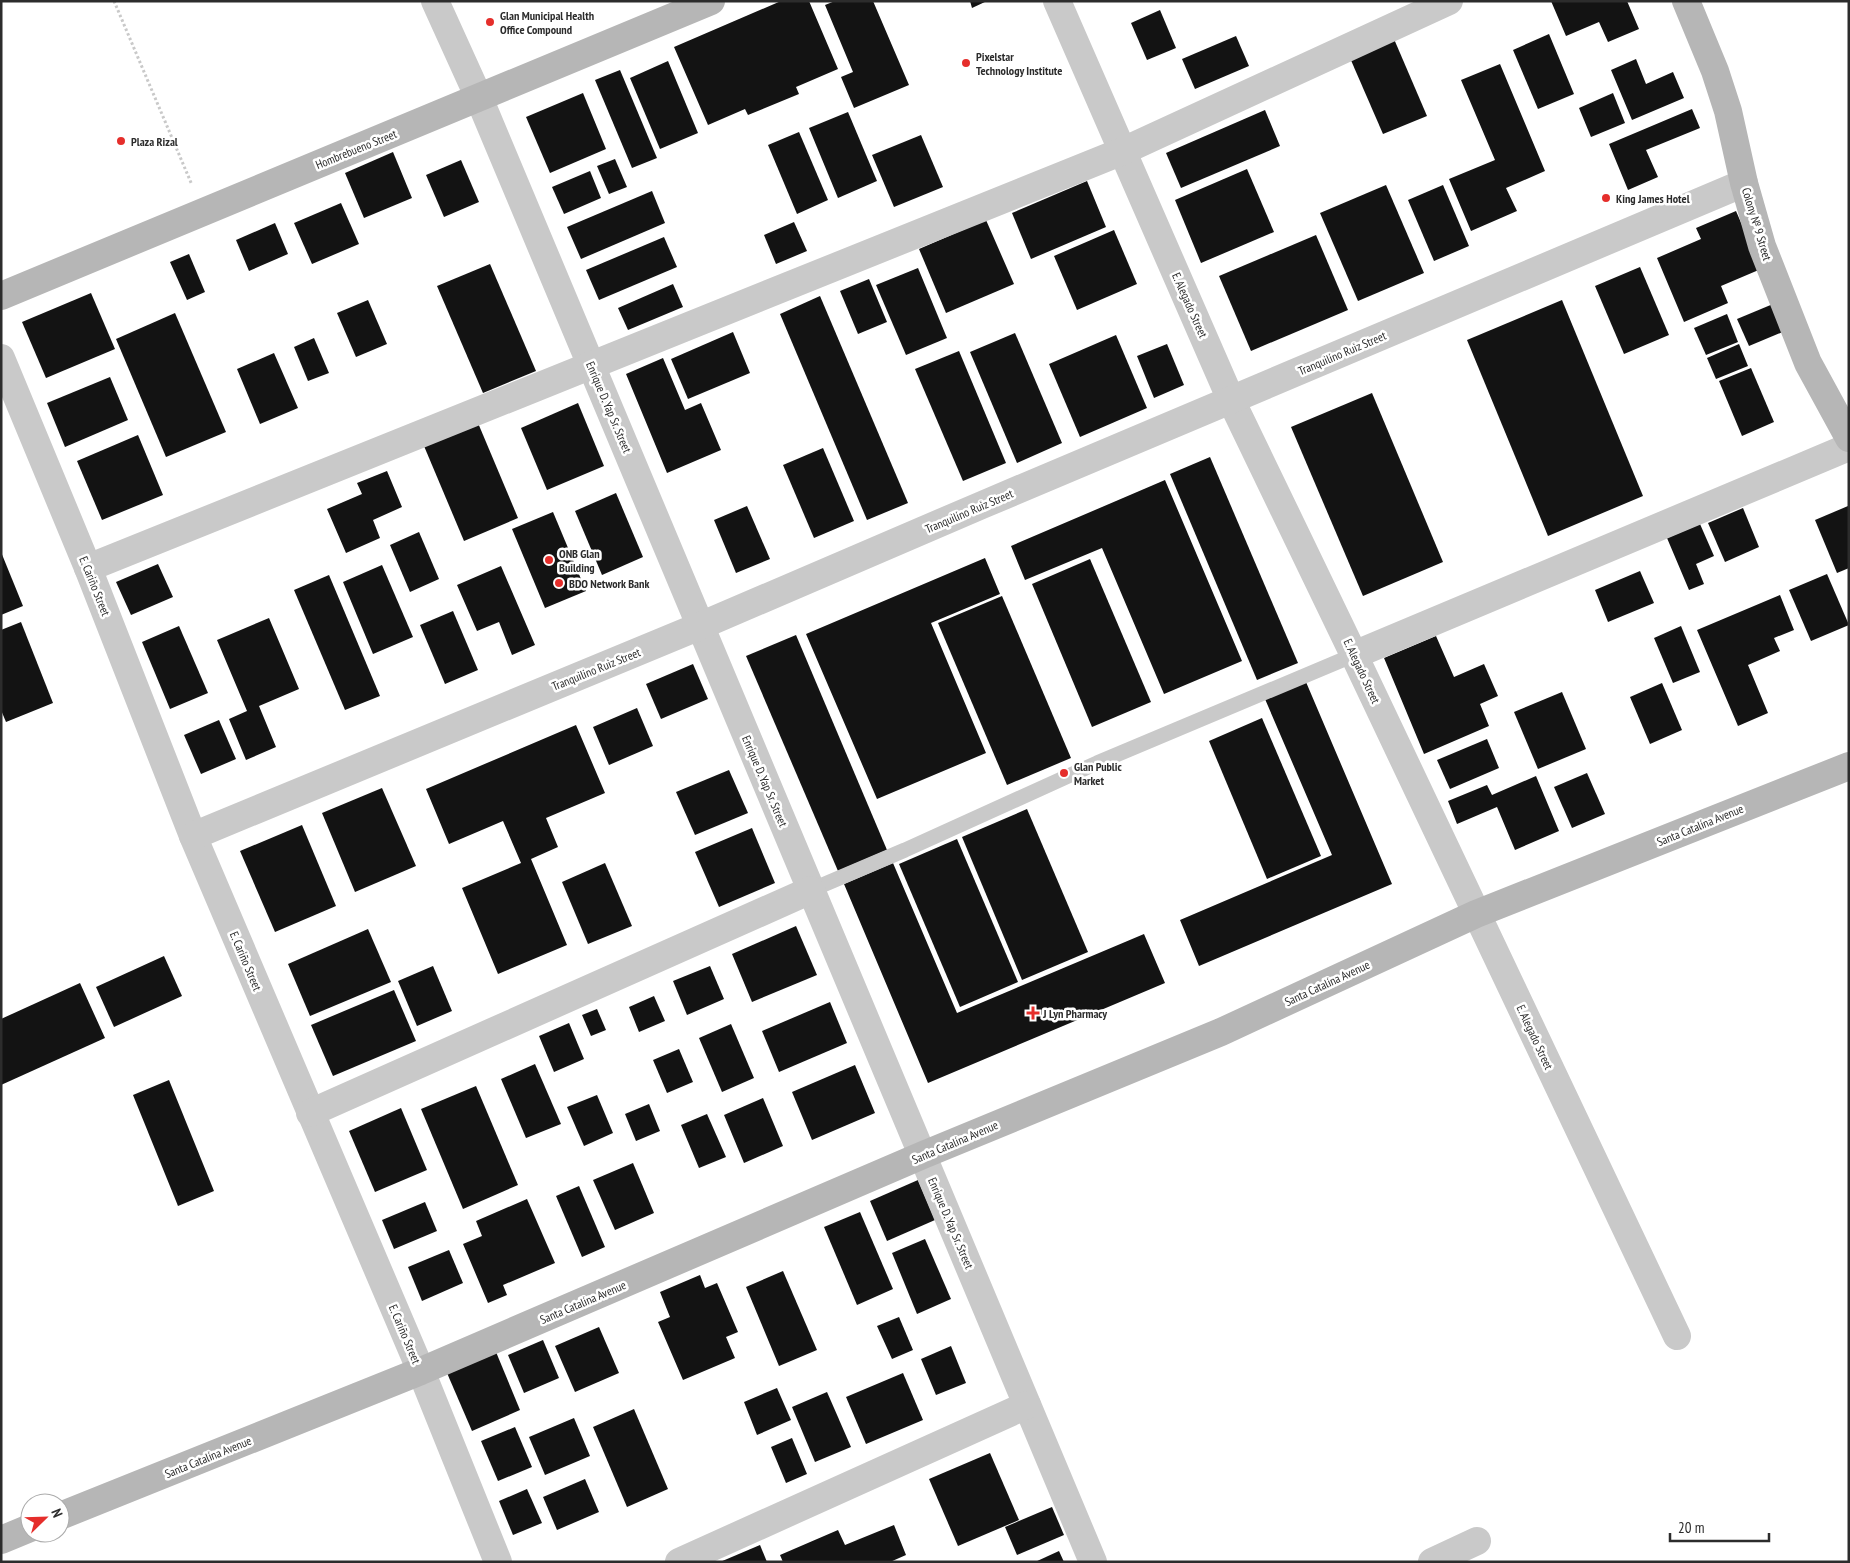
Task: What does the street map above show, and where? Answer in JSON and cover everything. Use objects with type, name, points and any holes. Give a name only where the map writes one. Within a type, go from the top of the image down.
[{"type":"street","name":"Enrique D. Yap Sr. Street","points":[[435,1],[479,98],[1093,1562]]},
{"type":"street","name":"Hombrebueno Street","points":[[1,296],[711,1]]},
{"type":"street","name":"E. Alegado Street","points":[[1057,1],[1232,400],[1677,1336]]},
{"type":"street","points":[[88,568],[1123,151],[1449,1]]},
{"type":"street","name":"Colony № 9 Street","points":[[1686,1],[1723,95],[1744,183],[1762,246],[1808,363],[1849,438]]},
{"type":"street","name":"Tranquilino Ruiz Street","points":[[193,836],[700,626],[1744,183]]},
{"type":"street","name":"E. Cariño Street","points":[[1,358],[88,568],[193,836],[421,1372],[498,1562]]},
{"type":"street","points":[[1354,655],[1849,447]]},
{"type":"street","name":"Santa Catalina Avenue","points":[[70,1512],[421,1372],[922,1155],[1221,1032],[1476,914],[1849,766]]},
{"type":"street","points":[[310,1113],[811,890]]},
{"type":"street","points":[[679,1562],[1027,1405]]},
{"type":"street","points":[[1,1540],[20,1532]]},
{"type":"street","points":[[1432,1562],[1477,1541]]},
{"type":"lane","points":[[811,890],[914,846],[1097,763],[1354,655]]},
{"type":"path","points":[[114,1],[203,212]]},
{"type":"building","points":[[781,1],[809,1],[838,69],[796,87],[799,94],[748,115],[745,109],[708,125],[674,47]]},
{"type":"building","points":[[835,1],[873,1],[909,85],[854,108],[841,77],[853,72],[825,5]]},
{"type":"building","points":[[970,1],[987,1],[972,8]]},
{"type":"building","points":[[1551,1],[1627,1],[1639,29],[1608,42],[1599,22],[1566,36]]},
{"type":"building","points":[[1160,10],[1176,48],[1147,60],[1131,23]]},
{"type":"building","points":[[1549,34],[1574,94],[1538,109],[1513,50]]},
{"type":"building","points":[[1236,36],[1249,66],[1195,89],[1182,59]]},
{"type":"building","points":[[1394,39],[1427,116],[1383,134],[1350,58]]},
{"type":"building","points":[[1636,59],[1646,84],[1673,72],[1684,98],[1632,120],[1611,70]]},
{"type":"building","points":[[668,61],[698,133],[660,149],[630,78]]},
{"type":"building","points":[[1500,64],[1545,171],[1506,188],[1517,211],[1471,231],[1449,179],[1495,160],[1461,80]]},
{"type":"building","points":[[620,70],[657,158],[632,168],[595,80]]},
{"type":"building","points":[[583,93],[606,149],[550,173],[526,117]]},
{"type":"building","points":[[1613,93],[1625,123],[1591,137],[1579,108]]},
{"type":"building","points":[[1692,109],[1700,128],[1646,150],[1658,177],[1628,190],[1609,144]]},
{"type":"building","points":[[1265,110],[1280,146],[1181,188],[1166,153]]},
{"type":"building","points":[[848,112],[877,181],[838,198],[809,128]]},
{"type":"building","points":[[799,132],[828,200],[797,214],[768,145]]},
{"type":"building","points":[[921,135],[943,187],[894,207],[872,155]]},
{"type":"building","points":[[393,152],[412,198],[364,218],[345,173]]},
{"type":"building","points":[[615,159],[627,187],[609,194],[597,166]]},
{"type":"building","points":[[461,160],[479,202],[444,217],[426,175]]},
{"type":"building","points":[[1247,169],[1274,232],[1201,263],[1175,200]]},
{"type":"building","points":[[590,171],[601,198],[564,214],[552,187]]},
{"type":"building","points":[[1087,181],[1106,227],[1031,259],[1012,213]]},
{"type":"building","points":[[1386,185],[1424,273],[1358,301],[1320,213]]},
{"type":"building","points":[[1443,185],[1469,246],[1434,261],[1408,200]]},
{"type":"building","points":[[652,191],[665,223],[581,259],[567,227]]},
{"type":"building","points":[[341,203],[359,244],[312,264],[294,223]]},
{"type":"building","points":[[1736,211],[1761,269],[1721,286],[1728,303],[1684,322],[1657,258],[1701,239],[1696,228]]},
{"type":"building","points":[[986,220],[1014,284],[946,313],[919,249]]},
{"type":"building","points":[[794,222],[807,251],[776,264],[764,235]]},
{"type":"building","points":[[275,223],[288,254],[249,271],[236,240]]},
{"type":"building","points":[[1114,230],[1137,284],[1077,310],[1054,256]]},
{"type":"building","points":[[1316,235],[1348,310],[1251,351],[1219,276]]},
{"type":"building","points":[[664,237],[677,267],[599,300],[586,270]]},
{"type":"building","points":[[189,254],[205,292],[187,300],[170,262]]},
{"type":"building","points":[[490,264],[536,371],[483,393],[437,286]]},
{"type":"building","points":[[1640,267],[1669,335],[1624,354],[1595,286]]},
{"type":"building","points":[[918,268],[947,338],[906,355],[876,285]]},
{"type":"building","points":[[869,279],[887,322],[858,334],[840,291]]},
{"type":"building","points":[[673,284],[683,307],[628,330],[618,308]]},
{"type":"building","points":[[91,293],[115,349],[46,378],[22,322]]},
{"type":"building","points":[[820,296],[908,503],[867,520],[780,314]]},
{"type":"building","points":[[368,300],[387,344],[356,357],[337,313]]},
{"type":"building","points":[[1562,300],[1643,496],[1548,536],[1467,340]]},
{"type":"building","points":[[1773,304],[1785,331],[1749,346],[1737,319]]},
{"type":"building","points":[[175,313],[226,432],[166,457],[116,339]]},
{"type":"building","points":[[1727,314],[1738,342],[1706,355],[1694,328]]},
{"type":"building","points":[[733,332],[750,373],[688,399],[671,359]]},
{"type":"building","points":[[1015,333],[1062,443],[1017,463],[970,352]]},
{"type":"building","points":[[1116,335],[1147,408],[1080,437],[1049,364]]},
{"type":"building","points":[[314,338],[329,373],[308,381],[294,347]]},
{"type":"building","points":[[1167,344],[1184,385],[1154,398],[1137,356]]},
{"type":"building","points":[[1739,344],[1748,366],[1716,379],[1707,358]]},
{"type":"building","points":[[959,351],[1006,463],[963,481],[915,369]]},
{"type":"building","points":[[274,353],[298,408],[260,424],[237,369]]},
{"type":"building","points":[[663,358],[685,410],[701,403],[721,450],[667,473],[626,374]]},
{"type":"building","points":[[1751,368],[1774,422],[1742,436],[1719,381]]},
{"type":"building","points":[[110,377],[128,420],[65,447],[47,403]]},
{"type":"building","points":[[1372,393],[1443,562],[1363,596],[1291,427]]},
{"type":"building","points":[[578,403],[604,466],[547,490],[521,428]]},
{"type":"building","points":[[478,423],[518,518],[464,541],[424,446]]},
{"type":"building","points":[[138,435],[163,495],[102,520],[77,461]]},
{"type":"building","points":[[823,448],[854,521],[814,538],[783,465]]},
{"type":"building","points":[[1210,457],[1298,663],[1257,680],[1170,474]]},
{"type":"building","points":[[387,471],[402,507],[373,520],[380,538],[346,553],[327,509],[362,494],[357,483]]},
{"type":"building","points":[[1165,480],[1242,661],[1164,694],[1102,548],[1025,580],[1011,546]]},
{"type":"building","points":[[616,493],[643,557],[602,575],[575,511]]},
{"type":"building","points":[[747,506],[770,559],[736,573],[714,520]]},
{"type":"building","points":[[1848,506],[1849,568],[1837,573],[1815,520]]},
{"type":"building","points":[[1743,508],[1759,547],[1725,562],[1708,523]]},
{"type":"building","name":"ONB Glan Building","points":[[553,512],[586,591],[545,608],[512,529]]},
{"type":"building","points":[[1700,524],[1714,556],[1696,564],[1704,584],[1689,590],[1667,538]]},
{"type":"building","points":[[419,532],[439,579],[410,592],[390,545]]},
{"type":"building","points":[[1,552],[23,606],[1,615]]},
{"type":"building","points":[[985,558],[1000,594],[931,623],[986,753],[877,799],[806,634]]},
{"type":"building","points":[[1090,559],[1151,702],[1092,727],[1032,584]]},
{"type":"building","points":[[158,564],[173,597],[131,615],[116,582]]},
{"type":"building","points":[[382,565],[413,637],[373,654],[343,582]]},
{"type":"building","points":[[501,566],[535,645],[512,655],[499,622],[477,631],[457,585]]},
{"type":"building","points":[[1640,571],[1654,603],[1608,622],[1595,590]]},
{"type":"building","points":[[1827,574],[1849,625],[1811,641],[1789,590]]},
{"type":"building","points":[[329,575],[380,696],[345,710],[294,590]]},
{"type":"building","points":[[1780,595],[1794,630],[1774,638],[1780,651],[1748,665],[1768,713],[1738,726],[1697,630]]},
{"type":"building","points":[[1002,596],[1071,758],[1007,785],[938,623]]},
{"type":"building","points":[[453,611],[478,670],[445,684],[420,625]]},
{"type":"building","points":[[269,618],[299,689],[259,706],[276,747],[246,760],[229,719],[247,711],[217,640]]},
{"type":"building","points":[[21,622],[53,703],[6,722],[1,710],[1,630]]},
{"type":"building","points":[[179,626],[208,693],[170,709],[142,642]]},
{"type":"building","points":[[1681,626],[1700,672],[1673,683],[1654,638]]},
{"type":"building","points":[[796,635],[887,850],[838,871],[746,656]]},
{"type":"building","points":[[1436,636],[1454,677],[1484,664],[1498,696],[1480,704],[1489,726],[1424,754],[1384,658]]},
{"type":"building","points":[[693,664],[708,699],[661,719],[646,684]]},
{"type":"building","points":[[1306,682],[1392,884],[1199,966],[1180,920],[1332,855],[1265,699]]},
{"type":"building","points":[[1662,683],[1682,730],[1650,744],[1630,697]]},
{"type":"building","points":[[1562,692],[1586,749],[1538,769],[1514,712]]},
{"type":"building","points":[[637,708],[653,746],[609,765],[593,727]]},
{"type":"building","points":[[1262,718],[1321,856],[1267,879],[1209,741]]},
{"type":"building","points":[[219,720],[236,759],[201,774],[184,735]]},
{"type":"building","points":[[576,725],[605,793],[546,818],[558,847],[531,859],[567,945],[498,974],[462,888],[521,863],[503,821],[449,844],[426,789]]},
{"type":"building","points":[[1487,739],[1499,768],[1450,789],[1437,760]]},
{"type":"building","points":[[729,770],[748,813],[695,835],[676,792]]},
{"type":"building","points":[[1587,773],[1605,814],[1572,828],[1554,787]]},
{"type":"building","points":[[1536,776],[1559,831],[1515,850],[1497,807],[1457,824],[1448,801],[1487,785],[1492,795]]},
{"type":"building","points":[[382,788],[416,866],[355,892],[322,813]]},
{"type":"building","points":[[1027,809],[1088,952],[1022,980],[962,837]]},
{"type":"building","points":[[302,825],[336,906],[275,932],[240,851]]},
{"type":"building","points":[[752,828],[775,883],[719,907],[695,852]]},
{"type":"building","points":[[957,839],[1018,982],[960,1007],[899,864]]},
{"type":"building","points":[[605,863],[632,926],[588,944],[562,882]]},
{"type":"building","points":[[893,863],[957,1013],[1144,934],[1165,983],[928,1083],[844,884]]},
{"type":"building","points":[[796,926],[817,975],[752,1002],[732,954]]},
{"type":"building","points":[[368,929],[391,982],[310,1016],[288,964]]},
{"type":"building","points":[[164,956],[182,996],[114,1027],[96,987]]},
{"type":"building","points":[[433,966],[452,1011],[417,1026],[398,981]]},
{"type":"building","points":[[710,966],[724,999],[687,1015],[673,981]]},
{"type":"building","points":[[80,983],[105,1038],[1,1085],[1,1019]]},
{"type":"building","points":[[394,990],[416,1041],[333,1076],[311,1025]]},
{"type":"building","points":[[654,996],[665,1021],[639,1032],[629,1007]]},
{"type":"building","points":[[830,1002],[847,1043],[779,1072],[762,1031]]},
{"type":"building","points":[[597,1009],[606,1030],[591,1036],[582,1015]]},
{"type":"building","points":[[569,1023],[584,1059],[554,1072],[539,1036]]},
{"type":"building","points":[[731,1024],[754,1078],[722,1092],[699,1038]]},
{"type":"building","points":[[679,1049],[693,1082],[667,1093],[653,1060]]},
{"type":"building","points":[[535,1064],[561,1124],[526,1138],[501,1079]]},
{"type":"building","points":[[855,1065],[875,1113],[812,1140],[792,1092]]},
{"type":"building","points":[[169,1080],[214,1191],[178,1206],[133,1095]]},
{"type":"building","points":[[476,1086],[518,1185],[463,1209],[421,1109]]},
{"type":"building","points":[[597,1095],[613,1133],[584,1146],[567,1107]]},
{"type":"building","points":[[763,1098],[783,1146],[744,1163],[724,1115]]},
{"type":"building","points":[[649,1104],[660,1131],[636,1141],[625,1114]]},
{"type":"building","points":[[401,1108],[427,1170],[375,1192],[349,1131]]},
{"type":"building","points":[[707,1114],[726,1157],[699,1168],[681,1125]]},
{"type":"building","points":[[633,1163],[654,1213],[615,1230],[593,1180]]},
{"type":"building","points":[[918,1180],[935,1220],[887,1241],[870,1201]]},
{"type":"building","points":[[579,1186],[605,1247],[582,1257],[556,1196]]},
{"type":"building","points":[[527,1199],[555,1263],[503,1285],[507,1295],[488,1303],[463,1244],[482,1236],[476,1221]]},
{"type":"building","points":[[425,1202],[437,1231],[394,1249],[382,1220]]},
{"type":"building","points":[[860,1212],[893,1289],[857,1305],[824,1227]]},
{"type":"building","points":[[925,1239],[951,1299],[917,1314],[892,1253]]},
{"type":"building","points":[[449,1250],[463,1283],[422,1301],[408,1267]]},
{"type":"building","points":[[783,1271],[817,1350],[779,1366],[746,1287]]},
{"type":"building","points":[[700,1275],[705,1288],[717,1283],[738,1332],[726,1337],[735,1358],[683,1380],[658,1322],[670,1317],[660,1292]]},
{"type":"building","points":[[899,1317],[913,1350],[892,1359],[877,1326]]},
{"type":"building","points":[[599,1327],[619,1373],[575,1392],[555,1346]]},
{"type":"building","points":[[543,1340],[559,1378],[524,1393],[508,1355]]},
{"type":"building","points":[[951,1346],[966,1383],[936,1395],[921,1359]]},
{"type":"building","points":[[496,1352],[520,1410],[472,1431],[447,1373]]},
{"type":"building","points":[[903,1373],[923,1420],[866,1444],[846,1397]]},
{"type":"building","points":[[777,1388],[791,1420],[757,1435],[744,1402]]},
{"type":"building","points":[[827,1392],[851,1447],[815,1462],[792,1407]]},
{"type":"building","points":[[634,1409],[668,1489],[627,1507],[593,1427]]},
{"type":"building","points":[[574,1418],[590,1456],[545,1475],[529,1437]]},
{"type":"building","points":[[515,1427],[532,1467],[498,1481],[481,1441]]},
{"type":"building","points":[[792,1438],[807,1474],[786,1483],[771,1447]]},
{"type":"building","points":[[990,1453],[1019,1520],[958,1546],[929,1479]]},
{"type":"building","points":[[585,1479],[599,1512],[557,1530],[543,1497]]},
{"type":"building","points":[[527,1489],[542,1523],[513,1535],[499,1501]]},
{"type":"building","points":[[1052,1507],[1064,1535],[1017,1555],[1005,1527]]},
{"type":"building","points":[[894,1525],[906,1555],[890,1562],[783,1562],[780,1555],[838,1530],[845,1545]]},
{"type":"building","points":[[760,1545],[767,1562],[720,1562]]},
{"type":"building","points":[[1059,1551],[1064,1562],[1035,1562]]},
{"type":"place","name":"Glan Municipal Health Office Compound","points":[[490,22]]},
{"type":"place","name":"Pixelstar Technology Institute","points":[[966,63]]},
{"type":"place","name":"Plaza Rizal","points":[[121,141]]},
{"type":"place","name":"King James Hotel","points":[[1606,198]]},
{"type":"place","name":"ONB Glan Building","points":[[549,560]]},
{"type":"place","name":"BDO Network Bank","points":[[559,583]]},
{"type":"place","name":"Glan Public Market","points":[[1064,773]]},
{"type":"place","name":"J Lyn Pharmacy","points":[[1033,1013]]}]
